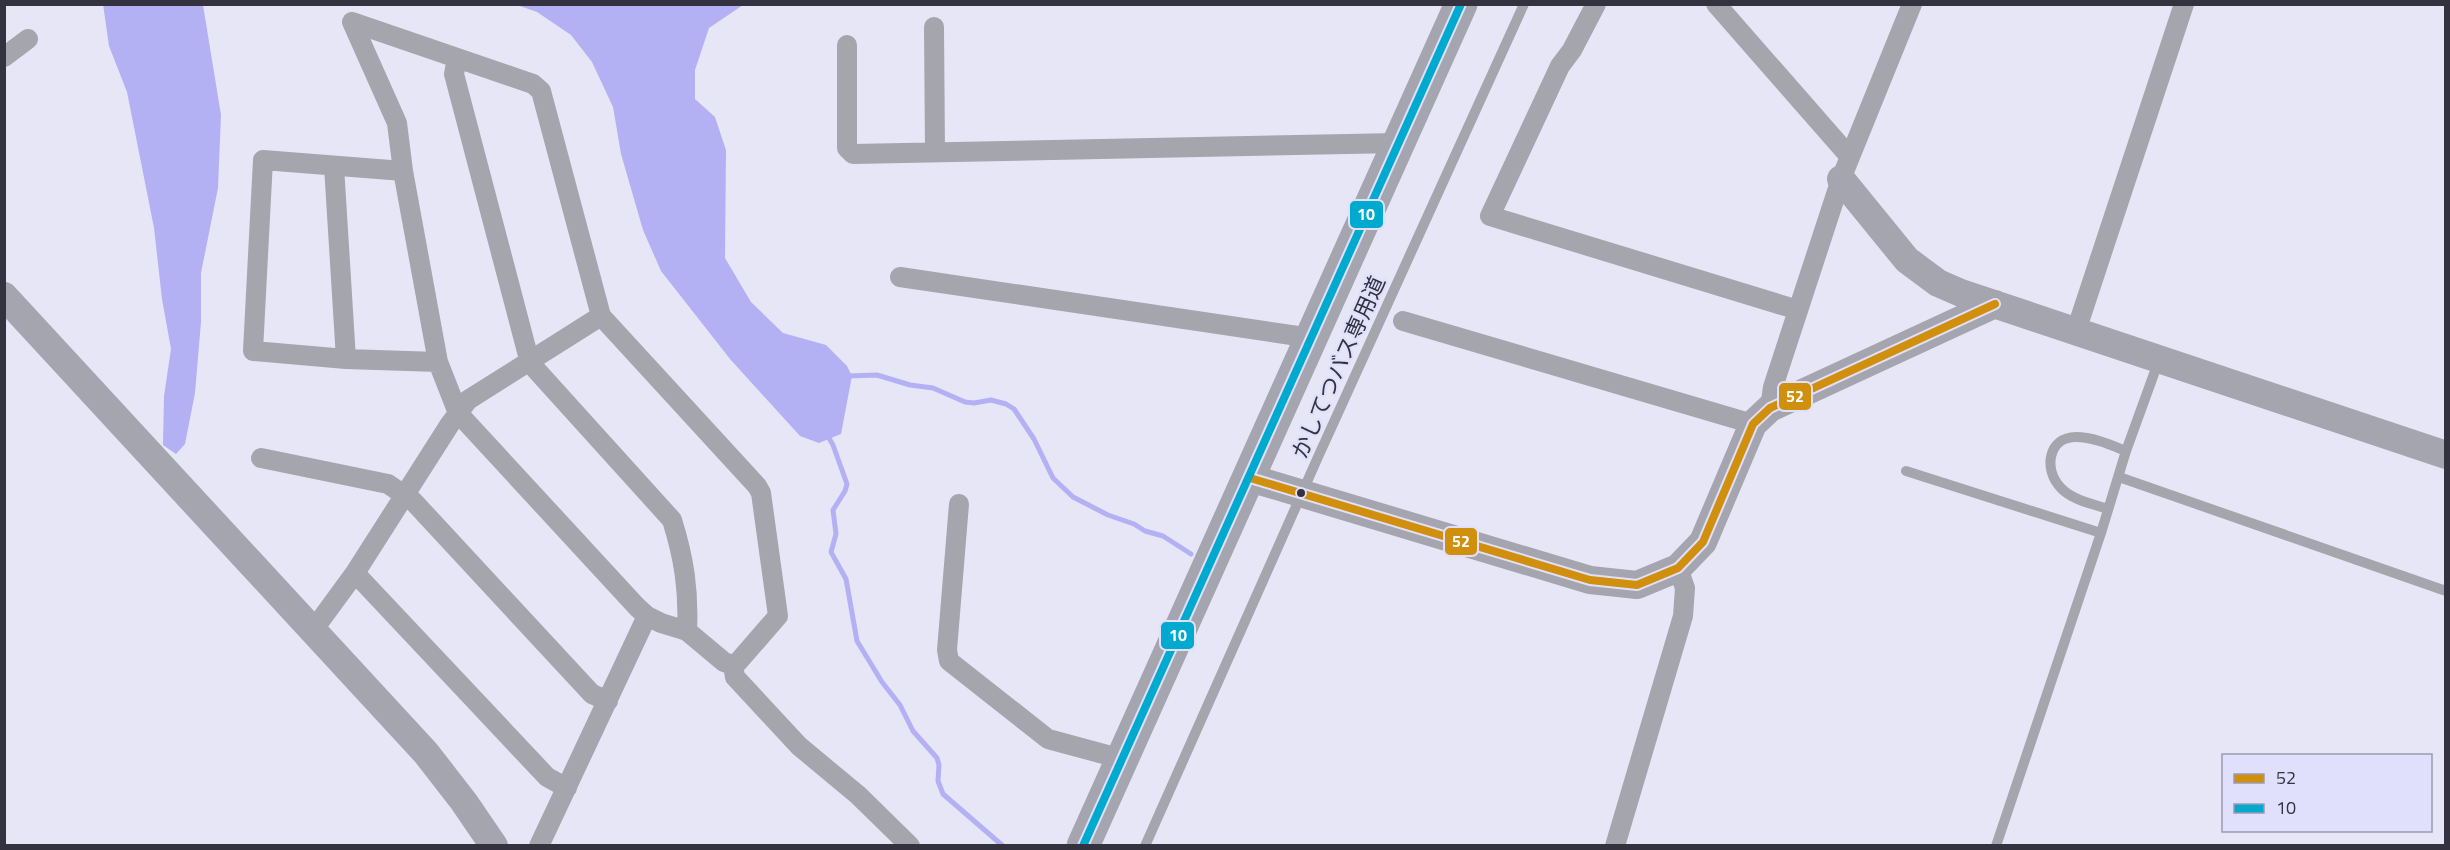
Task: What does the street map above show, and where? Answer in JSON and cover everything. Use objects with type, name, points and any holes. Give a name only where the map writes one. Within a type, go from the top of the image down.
[{"type":"highway","points":[[1083,846],[1461,4]]},
{"type":"street","points":[[1596,4],[1572,50],[1560,66],[1490,216],[1798,310]]},
{"type":"street","points":[[1716,4],[1846,168],[1907,260],[1938,283],[2445,455]]},
{"type":"street","points":[[1250,478],[1590,580],[1637,585],[1678,568],[1703,542],[1762,416],[1846,168],[1912,4]]},
{"type":"street","points":[[2076,330],[2184,4]]},
{"type":"street","points":[[352,22],[533,84],[541,92],[601,316],[759,490],[778,616],[738,662],[733,665],[724,662],[687,631],[647,616],[458,413],[438,362],[403,171],[397,123],[352,22]]},
{"type":"street","points":[[934,27],[935,152]]},
{"type":"street","points":[[4,57],[28,39]]},
{"type":"street","points":[[847,45],[847,148],[849,152],[858,155],[1399,143]]},
{"type":"street","points":[[457,59],[454,74],[530,363],[672,520],[682,552],[688,607],[687,631]]},
{"type":"street","points":[[403,171],[263,160],[253,351],[346,359],[438,362]]},
{"type":"street","points":[[334,166],[346,359]]},
{"type":"street","points":[[900,277],[1311,338]]},
{"type":"street","points":[[4,296],[314,629],[426,753],[494,846]]},
{"type":"street","points":[[1403,321],[1762,416],[1995,304]]},
{"type":"street","points":[[314,629],[355,573],[468,400],[530,363],[601,316]]},
{"type":"street","points":[[261,458],[388,484],[413,501],[592,694],[608,701]]},
{"type":"street","points":[[959,504],[947,650],[950,661],[1048,739],[1122,759]]},
{"type":"street","points":[[1615,846],[1683,616],[1685,588],[1678,568]]},
{"type":"street","points":[[355,573],[547,777],[567,788]]},
{"type":"street","points":[[539,846],[647,616]]},
{"type":"street","points":[[733,665],[735,677],[799,746],[858,795],[910,846]]},
{"type":"lane","name":"かしてつバス専用道","points":[[1145,846],[1524,4]]},
{"type":"lane","points":[[1996,846],[2101,533],[2126,451],[2159,358]]},
{"type":"lane","points":[[2108,509],[2079,499],[2061,489],[2053,476],[2049,459],[2053,447],[2061,440],[2075,437],[2089,438],[2126,451]]},
{"type":"lane","points":[[1906,471],[2101,533]]},
{"type":"lane","points":[[2119,477],[2445,591]]},
{"type":"shaded area","points":[[103,4],[203,5],[221,115],[218,188],[201,273],[201,322],[195,393],[185,444],[176,454],[163,445],[164,396],[171,349],[162,299],[154,228],[127,92],[109,46]]},
{"type":"shaded area","points":[[517,5],[743,5],[709,28],[695,70],[695,99],[715,117],[726,150],[725,258],[751,302],[783,333],[826,345],[847,366],[852,376],[841,434],[819,443],[800,436],[730,359],[661,271],[643,230],[621,154],[613,107],[592,62],[571,35],[537,12]]},
{"type":"waterway","points":[[846,376],[877,375],[910,385],[933,388],[965,402],[991,400],[1006,404],[1014,409],[1034,439],[1053,478],[1073,497],[1108,515],[1163,536],[1191,554]]},
{"type":"waterway","points":[[826,433],[833,445],[847,484],[833,510],[836,534],[831,552],[846,579],[857,641],[882,682],[900,705],[913,731],[937,758],[938,781],[943,794],[1003,846]]},
{"type":"transit line","name":"10","points":[[1083,846],[1461,4]]},
{"type":"transit line","name":"52","points":[[1250,478],[1590,580],[1637,585],[1678,568],[1703,542],[1753,424],[1770,408],[1995,304]]}]
